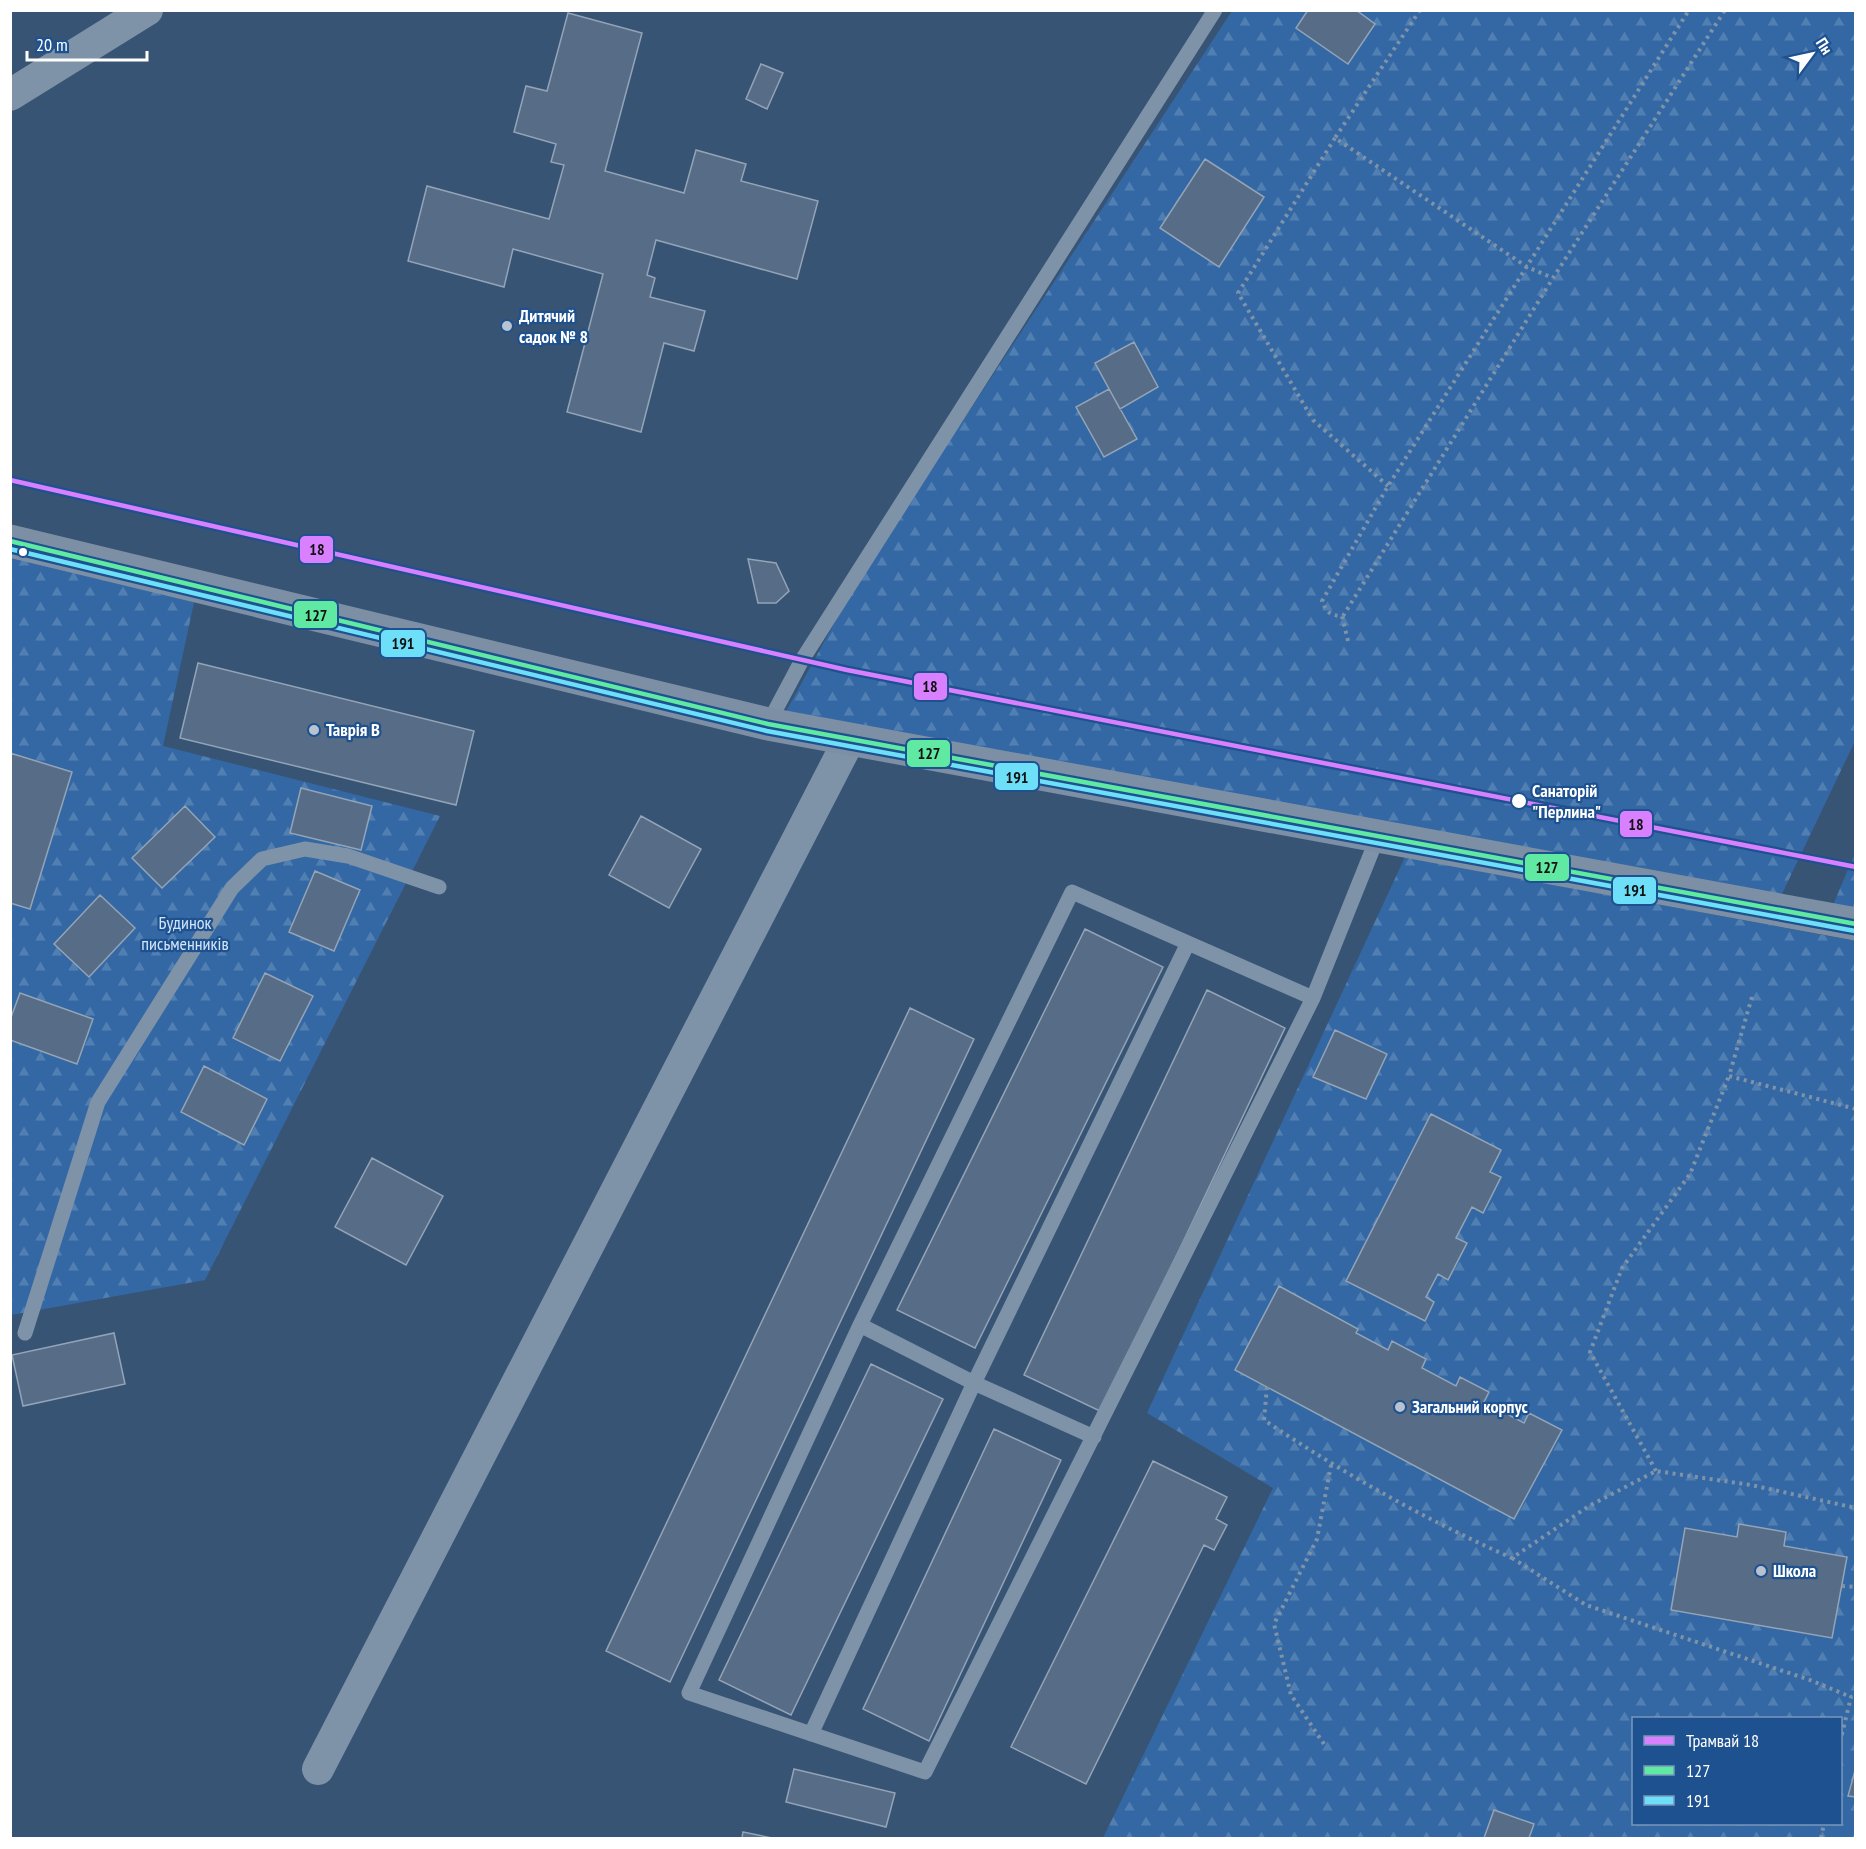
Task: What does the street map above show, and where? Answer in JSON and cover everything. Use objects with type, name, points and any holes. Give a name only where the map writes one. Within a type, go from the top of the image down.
[{"type":"street","points":[[10,95],[147,10]]},
{"type":"street","points":[[10,541],[768,724],[1856,924]]},
{"type":"street","points":[[318,1769],[849,740]]},
{"type":"lane","points":[[768,724],[808,650],[1215,10]]},
{"type":"lane","points":[[1313,998],[1187,945],[1071,892],[860,1324],[689,1693],[925,1772],[1313,998],[1378,836]]},
{"type":"lane","points":[[25,1333],[98,1102],[232,888],[262,859],[305,849],[348,856],[439,887]]},
{"type":"lane","points":[[811,1734],[974,1383],[1187,945]]},
{"type":"lane","points":[[860,1324],[974,1383],[1094,1437]]},
{"type":"path","points":[[1389,486],[1313,420],[1238,293],[1335,138],[1420,10]]},
{"type":"path","points":[[1342,616],[1334,616],[1325,610],[1322,601],[1389,486],[1689,10]]},
{"type":"path","points":[[1348,641],[1342,616],[1553,278],[1725,10]]},
{"type":"path","points":[[1335,138],[1527,267],[1553,278]]},
{"type":"path","points":[[1656,1471],[1590,1352],[1622,1268],[1690,1174],[1729,1076],[1752,997]]},
{"type":"path","points":[[1729,1076],[1856,1109]]},
{"type":"path","points":[[1267,1387],[1264,1420],[1331,1465],[1444,1528],[1512,1558],[1586,1605],[1810,1680],[1853,1697],[1842,1736]]},
{"type":"path","points":[[1324,1744],[1291,1695],[1274,1624],[1317,1539],[1331,1465]]},
{"type":"path","points":[[1512,1558],[1589,1506],[1656,1471],[1751,1485],[1856,1508]]},
{"type":"path","points":[[1842,1586],[1856,1587]]},
{"type":"green space","points":[[1232,11],[1855,11],[1855,741],[1780,898],[784,715],[857,582]]},
{"type":"green space","name":"Будинок письменників","points":[[11,554],[195,598],[163,746],[440,816],[205,1280],[11,1315]]},
{"type":"green space","points":[[1855,853],[1855,909],[1833,905]]},
{"type":"green space","points":[[1405,857],[1855,941],[1855,1838],[1103,1838],[1273,1488],[1147,1413]]},
{"type":"building","points":[[1308,10],[1356,10],[1375,24],[1348,64],[1296,28]]},
{"type":"building","points":[[568,13],[642,33],[605,171],[684,193],[696,150],[746,164],[741,181],[818,201],[797,279],[656,240],[647,275],[655,278],[650,297],[705,311],[694,351],[664,343],[641,432],[567,412],[603,274],[513,249],[504,287],[408,261],[427,186],[549,219],[564,165],[551,162],[556,144],[514,132],[526,86],[547,91]]},
{"type":"building","points":[[761,64],[783,73],[767,109],[746,99]]},
{"type":"building","points":[[1205,159],[1264,197],[1219,267],[1160,228]]},
{"type":"building","points":[[1134,342],[1158,387],[1120,409],[1095,363]]},
{"type":"building","points":[[1109,389],[1137,439],[1104,457],[1076,407]]},
{"type":"building","points":[[748,559],[776,563],[789,591],[776,603],[758,603]]},
{"type":"building","points":[[198,663],[474,731],[456,805],[180,738]]},
{"type":"building","points":[[10,753],[72,772],[30,909],[10,903]]},
{"type":"building","points":[[301,788],[372,806],[361,850],[290,833]]},
{"type":"building","points":[[185,806],[215,837],[162,888],[132,858]]},
{"type":"building","points":[[641,816],[701,849],[669,908],[609,875]]},
{"type":"building","points":[[315,871],[360,890],[334,951],[289,932]]},
{"type":"building","points":[[100,895],[135,928],[89,977],[54,944]]},
{"type":"building","points":[[1085,929],[1163,967],[975,1348],[897,1310]]},
{"type":"building","points":[[265,973],[313,996],[280,1061],[233,1038]]},
{"type":"building","points":[[1207,990],[1285,1028],[1102,1412],[1024,1375]]},
{"type":"building","points":[[20,993],[93,1019],[77,1064],[10,1040],[10,1020]]},
{"type":"building","points":[[910,1008],[974,1039],[670,1682],[606,1651]]},
{"type":"building","points":[[1335,1030],[1387,1054],[1366,1099],[1313,1077]]},
{"type":"building","points":[[204,1066],[267,1099],[244,1145],[181,1112]]},
{"type":"building","points":[[1431,1114],[1501,1150],[1490,1172],[1501,1177],[1483,1213],[1472,1207],[1456,1238],[1467,1243],[1448,1280],[1438,1274],[1426,1297],[1434,1302],[1425,1321],[1346,1281]]},
{"type":"building","points":[[372,1158],[443,1196],[406,1265],[335,1227]]},
{"type":"building","name":"Загальний корпус","points":[[1279,1286],[1358,1329],[1356,1333],[1388,1350],[1392,1341],[1426,1359],[1422,1368],[1456,1386],[1460,1377],[1489,1392],[1484,1402],[1524,1423],[1529,1413],[1562,1430],[1514,1519],[1235,1370]]},
{"type":"building","points":[[114,1333],[125,1384],[23,1406],[12,1355]]},
{"type":"building","points":[[871,1364],[943,1399],[791,1715],[719,1680]]},
{"type":"building","points":[[994,1429],[1061,1460],[929,1741],[863,1709]]},
{"type":"building","points":[[1153,1461],[1227,1497],[1216,1519],[1227,1525],[1214,1550],[1204,1545],[1086,1784],[1011,1747]]},
{"type":"building","name":"Школа","points":[[1739,1524],[1786,1532],[1784,1546],[1847,1557],[1832,1638],[1671,1610],[1685,1528],[1737,1537]]},
{"type":"building","points":[[1856,1767],[1856,1797],[1848,1796]]},
{"type":"building","points":[[794,1769],[895,1793],[886,1827],[786,1802]]},
{"type":"building","points":[[1494,1810],[1534,1824],[1529,1838],[1484,1838]]},
{"type":"building","points":[[743,1832],[772,1838],[742,1838]]},
{"type":"tram line","name":"18","points":[[10,480],[847,670],[1856,867]]},
{"type":"transit line","name":"127","points":[[10,541],[768,724],[1856,924]]},
{"type":"transit line","name":"191","points":[[10,549],[767,731],[1855,931]]},
{"type":"place","name":"Дитячий садок № 8","points":[[507,326]]},
{"type":"place","name":"Таврія В","points":[[314,730]]},
{"type":"place","name":"Санаторій \"Перлина\"","points":[[1519,801]]},
{"type":"place","name":"Загальний корпус","points":[[1400,1407]]},
{"type":"place","name":"Школа","points":[[1761,1571]]}]
